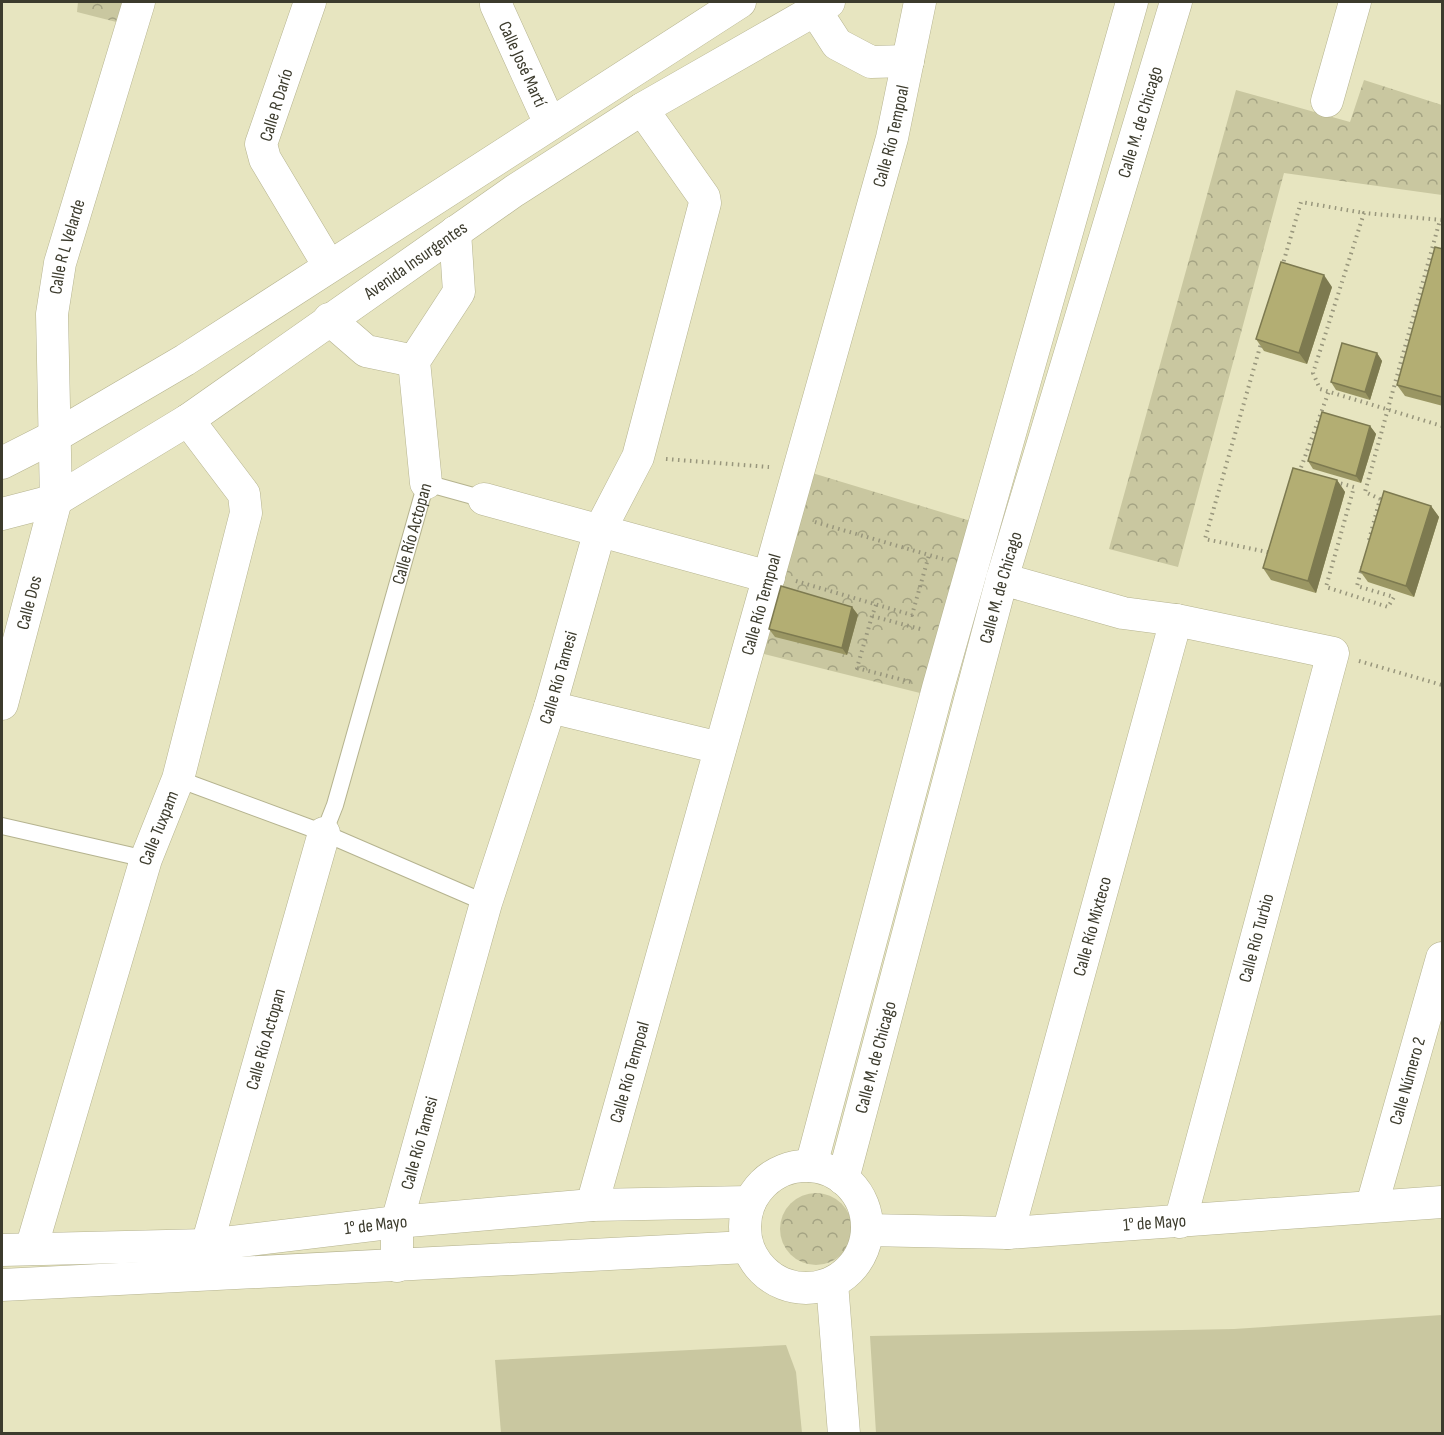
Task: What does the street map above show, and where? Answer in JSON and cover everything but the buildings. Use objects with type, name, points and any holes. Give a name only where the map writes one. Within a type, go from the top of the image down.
[{"type":"street","name":"Calle R L Velarde","points":[[56,500],[57,435],[52,314],[60,263],[139,2]]},
{"type":"street","name":"Calle R Darío","points":[[310,2],[261,144],[265,159],[329,266]]},
{"type":"street","name":"Calle José Martí","points":[[497,2],[496,5],[550,124]]},
{"type":"street","points":[[2,463],[57,435],[184,360],[740,2]]},
{"type":"street","name":"Calle Río Tempoal","points":[[592,1205],[720,748],[780,579],[799,469],[892,138],[920,2]]},
{"type":"street","name":"Calle M. de Chicago","points":[[811,1166],[952,637],[1132,2]]},
{"type":"street","name":"Calle M. de Chicago","points":[[843,1179],[1002,579],[1176,2]]},
{"type":"street","points":[[1327,101],[1355,2]]},
{"type":"street","points":[[822,6],[837,44],[872,62],[908,61]]},
{"type":"street","name":"Avenida Insurgentes","points":[[2,514],[56,500],[188,420],[455,232],[642,109],[822,6]]},
{"type":"street","name":"Calle Río Tamesi","points":[[397,1266],[397,1222],[486,903],[550,707],[600,530],[639,457],[705,203],[704,197],[642,109]]},
{"type":"street","points":[[329,319],[366,351],[414,361],[459,292],[455,232]]},
{"type":"street","name":"Calle Río Actopan","points":[[414,361],[426,483]]},
{"type":"street","name":"Calle Tuxpam","points":[[16,1250],[146,859],[178,779],[246,513],[244,494],[188,420]]},
{"type":"street","points":[[484,499],[780,579]]},
{"type":"street","name":"Calle Dos","points":[[2,704],[56,500]]},
{"type":"street","points":[[1002,579],[1123,613],[1176,620],[1333,653]]},
{"type":"street","name":"Calle Río Mixteco","points":[[1008,1233],[1176,620]]},
{"type":"street","name":"Calle Río Turbio","points":[[1180,1222],[1333,653]]},
{"type":"street","points":[[550,707],[720,748]]},
{"type":"street","name":"Calle Río Actopan","points":[[207,1245],[329,819]]},
{"type":"street","name":"Calle Número 2","points":[[1372,1205],[1443,958]]},
{"type":"street","points":[[811,1166],[828,1170],[843,1179],[857,1193],[865,1210],[867,1230],[865,1243],[857,1261],[843,1276],[832,1283],[815,1288],[798,1289],[781,1284],[766,1275],[755,1262],[747,1247],[745,1224],[750,1202],[758,1189],[782,1170],[811,1166]]},
{"type":"street","name":"1° de Mayo","points":[[16,1250],[207,1245],[397,1222],[592,1205],[750,1202]]},
{"type":"street","name":"1° de Mayo","points":[[867,1230],[1008,1233],[1180,1222],[1372,1205],[1443,1202]]},
{"type":"street","points":[[2,1285],[747,1247]]},
{"type":"street","points":[[832,1283],[844,1434]]},
{"type":"lane","points":[[426,483],[484,499]]},
{"type":"lane","name":"Calle Río Actopan","points":[[329,819],[426,483]]},
{"type":"lane","points":[[178,779],[329,819],[486,903]]},
{"type":"lane","points":[[2,826],[146,859]]},
{"type":"path","points":[[1282,269],[1301,202],[1364,213],[1441,220],[1365,492],[1380,499],[1368,543]]},
{"type":"path","points":[[1364,213],[1313,373],[1320,389],[1443,426]]},
{"type":"path","points":[[1263,337],[1205,538],[1274,553],[1277,543]]},
{"type":"path","points":[[1296,483],[1329,392]]},
{"type":"path","points":[[639,457],[799,469]]},
{"type":"path","points":[[1299,473],[1310,476]]},
{"type":"path","points":[[1332,482],[1354,487],[1326,587],[1388,608],[1395,597],[1357,586],[1363,564]]},
{"type":"path","points":[[780,579],[912,615],[929,555],[809,520]]},
{"type":"path","points":[[876,604],[857,668],[938,688]]},
{"type":"path","points":[[872,616],[952,637]]},
{"type":"path","points":[[1333,653],[1443,685]]},
{"type":"green space","points":[[78,2],[139,2],[132,26],[77,12]]},
{"type":"green space","points":[[1364,80],[1442,105],[1442,195],[1284,173],[1178,567],[1109,549],[1236,90],[1350,122]]},
{"type":"green space","points":[[799,469],[984,525],[936,697],[748,650]]},
{"type":"green space","points":[[809,1193],[823,1193],[842,1203],[852,1222],[852,1236],[842,1255],[823,1265],[809,1265],[790,1255],[780,1236],[780,1222],[790,1203]]},
{"type":"green space","points":[[1442,1315],[1442,1433],[876,1433],[870,1336],[1234,1329]]},
{"type":"green space","points":[[786,1345],[796,1372],[802,1433],[501,1433],[495,1360]]}]
